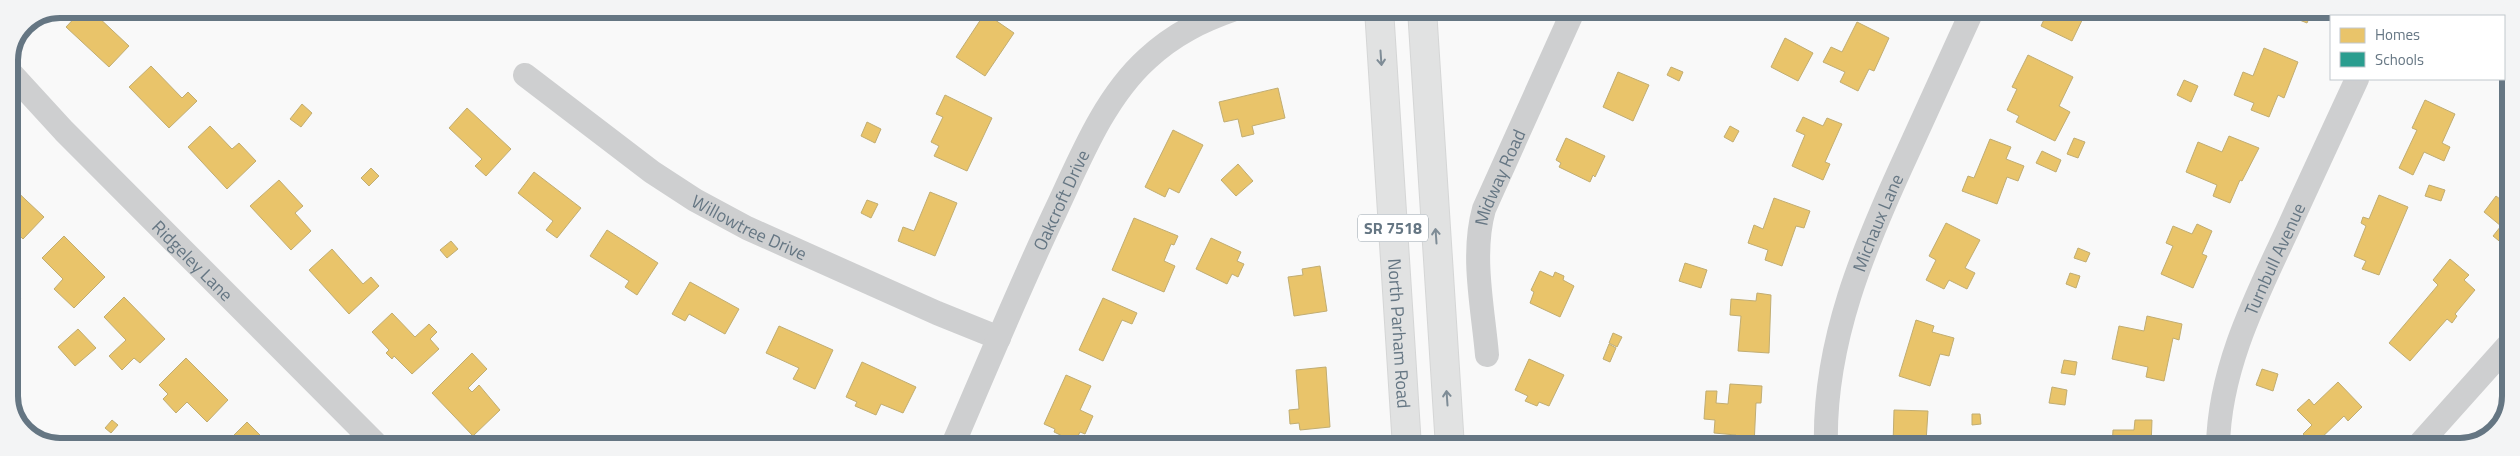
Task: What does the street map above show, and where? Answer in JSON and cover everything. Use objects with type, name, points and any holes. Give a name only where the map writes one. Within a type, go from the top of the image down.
[{"type":"highway","name":"North Parham Road","points":[[1380,18],[1406,438]]},
{"type":"highway","name":"SR 7518","points":[[1423,18],[1449,438]]},
{"type":"street","name":"Oakcroft Drive","points":[[956,438],[1014,298],[1086,146],[1117,96],[1146,60],[1174,36],[1208,18]]},
{"type":"street","name":"Midway Road","points":[[1487,356],[1478,244],[1480,223],[1484,209],[1570,18]]},
{"type":"street","name":"Michaux Lane","points":[[1827,438],[1830,376],[1841,321],[1860,261],[1969,18]]},
{"type":"street","name":"Willowtree Drive","points":[[525,75],[652,172],[695,200],[747,228],[937,313],[999,338]]},
{"type":"street","name":"Turnbull Avenue","points":[[2219,438],[2226,383],[2238,342],[2258,294],[2358,80]]},
{"type":"street","name":"Ridgeley Lane","points":[[18,81],[71,138],[370,438]]},
{"type":"street","points":[[2425,438],[2502,352]]},
{"type":"building: Homes","points":[[74,18],[99,18],[129,46],[109,67],[66,27]]},
{"type":"building: Homes","points":[[982,18],[992,18],[1014,33],[985,76],[956,57]]},
{"type":"building: Homes","points":[[2045,18],[2083,18],[2072,41],[2041,26]]},
{"type":"building: Homes","points":[[2294,18],[2309,18],[2307,23]]},
{"type":"building: Homes","points":[[1857,22],[1889,38],[1874,71],[1869,69],[1858,91],[1840,82],[1845,72],[1823,62],[1831,47],[1842,52]]},
{"type":"building: Homes","points":[[1785,38],[1813,53],[1798,81],[1771,67]]},
{"type":"building: Homes","points":[[2264,48],[2298,62],[2284,98],[2278,95],[2269,117],[2251,110],[2254,103],[2234,95],[2243,72],[2253,76]]},
{"type":"building: Homes","points":[[2028,55],[2073,77],[2059,106],[2070,112],[2055,141],[2016,122],[2019,116],[2007,110],[2017,89],[2012,87]]},
{"type":"building: Homes","points":[[151,66],[182,98],[188,92],[197,101],[169,128],[129,87]]},
{"type":"building: Homes","points":[[1671,67],[1683,72],[1679,81],[1667,75]]},
{"type":"building: Homes","points":[[1618,72],[1649,85],[1633,121],[1603,107]]},
{"type":"building: Homes","points":[[2184,80],[2198,86],[2191,102],[2177,95]]},
{"type":"building: Homes","points":[[1278,88],[1285,118],[1252,126],[1254,134],[1242,137],[1238,119],[1224,122],[1219,102]]},
{"type":"building: Homes","points":[[945,95],[992,118],[967,171],[934,156],[939,146],[931,142],[943,117],[936,114]]},
{"type":"building: Homes","points":[[2425,100],[2455,114],[2442,143],[2450,147],[2444,161],[2424,152],[2413,175],[2399,168],[2417,130],[2412,128]]},
{"type":"building: Homes","points":[[302,104],[312,113],[301,127],[290,119]]},
{"type":"building: Homes","points":[[467,108],[511,149],[486,176],[475,166],[482,159],[449,128]]},
{"type":"building: Homes","points":[[1803,117],[1823,126],[1827,118],[1842,124],[1825,162],[1830,164],[1823,180],[1792,166],[1805,135],[1796,131]]},
{"type":"building: Homes","points":[[867,122],[881,129],[875,143],[861,136]]},
{"type":"building: Homes","points":[[210,126],[232,149],[239,143],[256,161],[227,189],[188,147]]},
{"type":"building: Homes","points":[[1730,126],[1739,131],[1733,142],[1724,137]]},
{"type":"building: Homes","points":[[1173,130],[1203,145],[1179,193],[1169,188],[1165,197],[1145,187]]},
{"type":"building: Homes","points":[[2229,136],[2259,148],[2242,181],[2240,180],[2230,203],[2213,196],[2217,185],[2186,172],[2198,142],[2222,152]]},
{"type":"building: Homes","points":[[1566,138],[1605,156],[1595,177],[1593,175],[1590,182],[1559,167],[1561,163],[1556,160]]},
{"type":"building: Homes","points":[[2074,138],[2085,142],[2078,158],[2067,154]]},
{"type":"building: Homes","points":[[1990,139],[2011,147],[2006,159],[2024,166],[2018,181],[2007,177],[1997,204],[1962,191],[1968,176],[1974,178]]},
{"type":"building: Homes","points":[[2042,151],[2061,160],[2056,172],[2036,163]]},
{"type":"building: Homes","points":[[1238,164],[1253,181],[1236,196],[1221,180]]},
{"type":"building: Homes","points":[[371,168],[379,176],[369,186],[361,178]]},
{"type":"building: Homes","points":[[534,172],[581,208],[557,238],[546,230],[553,221],[518,193]]},
{"type":"building: Homes","points":[[279,180],[303,206],[295,213],[311,231],[291,250],[250,206]]},
{"type":"building: Homes","points":[[2429,185],[2445,190],[2441,201],[2425,196]]},
{"type":"building: Homes","points":[[18,192],[44,217],[23,239],[18,234]]},
{"type":"building: Homes","points":[[930,192],[957,203],[935,256],[898,241],[903,227],[914,231]]},
{"type":"building: Homes","points":[[2379,195],[2408,207],[2379,275],[2362,269],[2366,261],[2354,256],[2366,226],[2361,223],[2363,217],[2369,219]]},
{"type":"building: Homes","points":[[2496,196],[2502,200],[2502,243],[2493,236],[2501,226],[2484,212]]},
{"type":"building: Homes","points":[[1774,198],[1810,211],[1804,228],[1796,226],[1782,266],[1765,260],[1768,250],[1748,243],[1754,225],[1763,229]]},
{"type":"building: Homes","points":[[867,200],[878,204],[871,218],[861,213]]},
{"type":"building: Homes","points":[[1134,218],[1178,236],[1174,245],[1171,244],[1164,261],[1175,266],[1164,292],[1112,270]]},
{"type":"building: Homes","points":[[1946,223],[1980,240],[1965,268],[1975,273],[1967,289],[1949,280],[1944,289],[1926,280],[1936,260],[1929,256]]},
{"type":"building: Homes","points":[[2197,224],[2212,231],[2202,254],[2207,256],[2193,288],[2161,274],[2173,246],[2166,243],[2173,226],[2192,234]]},
{"type":"building: Homes","points":[[607,230],[658,263],[637,295],[625,287],[629,281],[590,256]]},
{"type":"building: Homes","points":[[64,236],[105,277],[74,308],[54,289],[63,279],[42,258]]},
{"type":"building: Homes","points":[[1211,238],[1241,252],[1237,261],[1244,264],[1238,277],[1232,274],[1227,284],[1196,269]]},
{"type":"building: Homes","points":[[451,241],[458,249],[447,258],[440,250]]},
{"type":"building: Homes","points":[[2078,248],[2090,253],[2086,262],[2074,258]]},
{"type":"building: Homes","points":[[332,249],[363,284],[371,277],[379,286],[349,314],[309,270]]},
{"type":"building: Homes","points":[[2450,259],[2469,275],[2464,280],[2475,290],[2455,314],[2457,316],[2452,323],[2447,319],[2410,361],[2389,343],[2438,285],[2433,280]]},
{"type":"building: Homes","points":[[1685,263],[1707,270],[1701,288],[1679,281]]},
{"type":"building: Homes","points":[[1320,266],[1327,311],[1294,316],[1288,277],[1303,275],[1302,269]]},
{"type":"building: Homes","points":[[1540,271],[1553,277],[1555,272],[1564,276],[1563,280],[1574,286],[1560,317],[1530,303],[1534,292],[1531,290]]},
{"type":"building: Homes","points":[[2070,273],[2080,276],[2076,288],[2066,284]]},
{"type":"building: Homes","points":[[690,282],[739,309],[725,334],[689,314],[685,321],[672,314]]},
{"type":"building: Homes","points":[[1757,293],[1771,295],[1769,353],[1738,351],[1741,316],[1730,315],[1731,299],[1756,301]]},
{"type":"building: Homes","points":[[124,297],[165,339],[140,363],[134,358],[122,370],[109,356],[126,340],[104,317]]},
{"type":"building: Homes","points":[[1103,298],[1137,313],[1132,324],[1122,320],[1103,361],[1079,350]]},
{"type":"building: Homes","points":[[392,313],[415,337],[429,324],[437,332],[430,339],[439,349],[412,374],[394,356],[392,359],[386,353],[389,350],[372,332]]},
{"type":"building: Homes","points":[[2147,316],[2182,324],[2179,340],[2173,338],[2164,381],[2146,377],[2148,367],[2112,359],[2119,326],[2144,331]]},
{"type":"building: Homes","points":[[1916,320],[1934,326],[1932,332],[1954,338],[1949,356],[1940,354],[1930,386],[1899,376]]},
{"type":"building: Homes","points":[[779,326],[833,350],[815,389],[793,379],[799,368],[766,353]]},
{"type":"building: Homes","points":[[78,329],[96,348],[75,366],[58,347]]},
{"type":"building: Homes","points":[[1613,333],[1622,337],[1617,347],[1609,343]]},
{"type":"building: Homes","points":[[1609,344],[1616,348],[1610,362],[1603,359]]},
{"type":"building: Homes","points":[[472,353],[487,369],[468,388],[472,392],[479,385],[500,410],[473,436],[432,393]]},
{"type":"building: Homes","points":[[186,358],[228,400],[207,422],[187,402],[176,413],[163,399],[168,394],[159,385]]},
{"type":"building: Homes","points":[[1529,359],[1564,375],[1549,406],[1539,402],[1537,406],[1525,401],[1528,396],[1515,390]]},
{"type":"building: Homes","points":[[2064,360],[2077,362],[2075,375],[2061,373]]},
{"type":"building: Homes","points":[[862,362],[916,387],[903,413],[881,404],[876,415],[855,406],[857,402],[846,397]]},
{"type":"building: Homes","points":[[1326,367],[1330,427],[1300,430],[1299,423],[1290,424],[1289,410],[1299,409],[1296,370]]},
{"type":"building: Homes","points":[[2262,369],[2278,374],[2273,391],[2256,385]]},
{"type":"building: Homes","points":[[1066,375],[1091,386],[1080,410],[1093,416],[1085,434],[1080,432],[1077,438],[1067,438],[1054,432],[1055,429],[1044,424]]},
{"type":"building: Homes","points":[[2338,382],[2362,407],[2348,421],[2344,416],[2321,438],[2307,438],[2303,434],[2312,425],[2297,410],[2309,399],[2314,405]]},
{"type":"building: Homes","points":[[1730,384],[1762,386],[1761,403],[1756,403],[1754,438],[1736,438],[1736,435],[1714,433],[1715,420],[1704,419],[1706,391],[1717,391],[1716,403],[1728,404]]},
{"type":"building: Homes","points":[[2052,387],[2067,390],[2065,405],[2049,403]]},
{"type":"building: Homes","points":[[1894,410],[1928,411],[1926,438],[1893,438]]},
{"type":"building: Homes","points":[[1972,414],[1980,414],[1981,424],[1972,425]]},
{"type":"building: Homes","points":[[112,420],[118,425],[111,433],[105,428]]},
{"type":"building: Homes","points":[[2135,420],[2152,420],[2151,438],[2113,438],[2113,430],[2134,430]]},
{"type":"building: Homes","points":[[247,422],[263,438],[231,438]]}]
